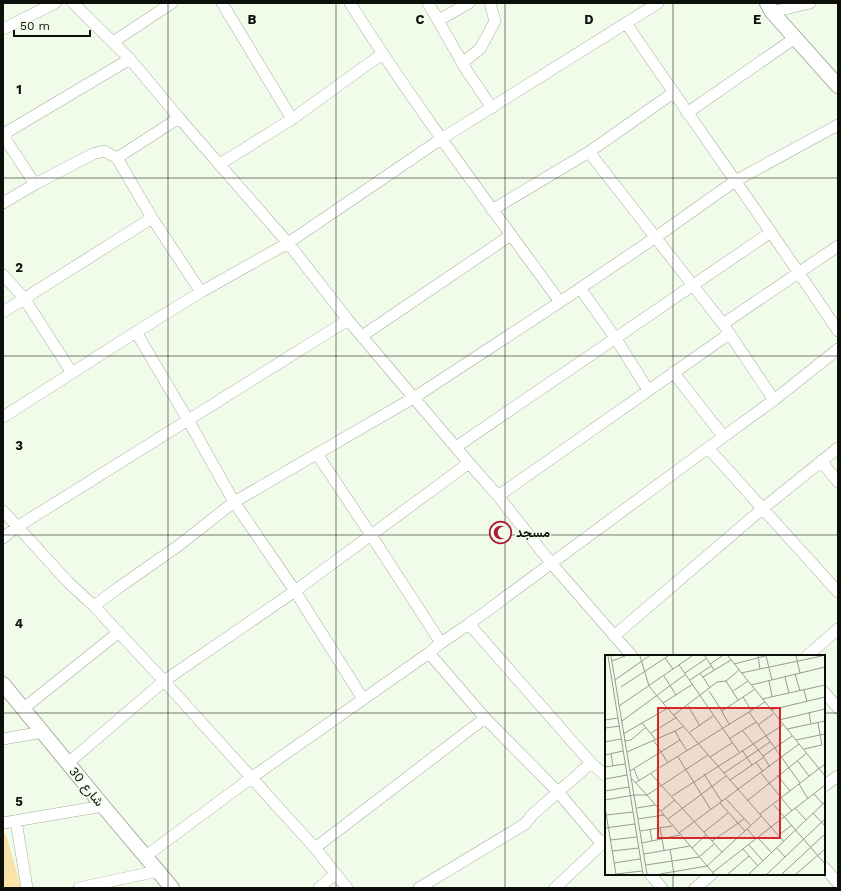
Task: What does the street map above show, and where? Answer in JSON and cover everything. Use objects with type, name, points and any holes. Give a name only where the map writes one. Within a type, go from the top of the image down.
[{"type":"street","points":[[3,29],[55,3]]},
{"type":"street","points":[[73,3],[130,58],[179,118],[288,243],[348,320],[498,496],[551,563],[631,655]]},
{"type":"street","points":[[113,42],[172,3]]},
{"type":"street","points":[[222,3],[292,119]]},
{"type":"street","points":[[350,3],[382,54],[441,139],[560,302]]},
{"type":"street","points":[[428,3],[462,63],[492,108]]},
{"type":"street","points":[[439,20],[469,3]]},
{"type":"street","points":[[462,63],[480,49],[495,21],[490,3]]},
{"type":"street","points":[[3,417],[201,292],[288,243],[441,139],[626,23],[641,7],[658,3]]},
{"type":"street","points":[[769,7],[810,3]]},
{"type":"street","points":[[769,7],[795,38],[836,80]]},
{"type":"street","points":[[626,23],[673,93],[799,272],[838,331]]},
{"type":"street","points":[[687,113],[795,38]]},
{"type":"street","points":[[220,164],[292,119],[382,54]]},
{"type":"street","points":[[35,184],[4,141],[7,132],[130,58]]},
{"type":"street","points":[[492,210],[589,152],[673,93]]},
{"type":"street","points":[[117,158],[179,118]]},
{"type":"street","points":[[94,606],[178,546],[234,502],[415,397],[656,237],[735,180],[838,125]]},
{"type":"street","points":[[3,203],[35,184],[93,154],[104,151],[117,158],[152,218],[201,292]]},
{"type":"street","points":[[589,152],[723,324],[774,400]]},
{"type":"street","points":[[3,312],[152,218]]},
{"type":"street","points":[[456,447],[771,232]]},
{"type":"street","points":[[362,336],[512,235]]},
{"type":"street","points":[[723,324],[838,246]]},
{"type":"street","points":[[3,275],[24,298],[72,373]]},
{"type":"street","points":[[580,288],[616,339],[648,390]]},
{"type":"street","points":[[3,538],[348,320]]},
{"type":"street","points":[[136,332],[234,502],[295,591],[363,699]]},
{"type":"street","points":[[498,496],[729,334]]},
{"type":"street","points":[[146,856],[251,778],[469,624],[774,400],[838,349]]},
{"type":"street","points":[[674,372],[723,436]]},
{"type":"street","points":[[708,448],[838,592]]},
{"type":"street","points":[[614,636],[762,508],[838,448]]},
{"type":"street","points":[[317,454],[441,643]]},
{"type":"street","points":[[821,461],[838,482]]},
{"type":"street","points":[[68,763],[164,682],[295,591],[469,463]]},
{"type":"street","points":[[3,511],[69,583],[119,632],[314,848],[347,888]]},
{"type":"street","points":[[469,624],[591,762],[605,775]]},
{"type":"street","points":[[808,655],[838,629]]},
{"type":"street","points":[[24,708],[119,632]]},
{"type":"street","points":[[428,653],[485,718],[558,792],[604,842],[555,888]]},
{"type":"street","name":"شارع 30","points":[[3,684],[172,888]]},
{"type":"street","points":[[825,693],[838,708]]},
{"type":"street","points":[[314,848],[485,718]]},
{"type":"street","points":[[3,739],[43,732]]},
{"type":"street","points":[[419,888],[525,824],[532,815],[591,762]]},
{"type":"street","points":[[825,785],[838,776]]},
{"type":"street","points":[[3,823],[103,806]]},
{"type":"street","points":[[16,821],[27,888]]},
{"type":"street","points":[[79,888],[158,871]]},
{"type":"street","points":[[319,888],[335,874]]},
{"type":"street","points":[[651,875],[662,888]]},
{"type":"street","points":[[695,888],[711,875]]},
{"type":"shaded area","points":[[3,834],[6,834],[21,888],[3,888]]},
{"type":"place","name":"مسجد","points":[[501,532]]}]
